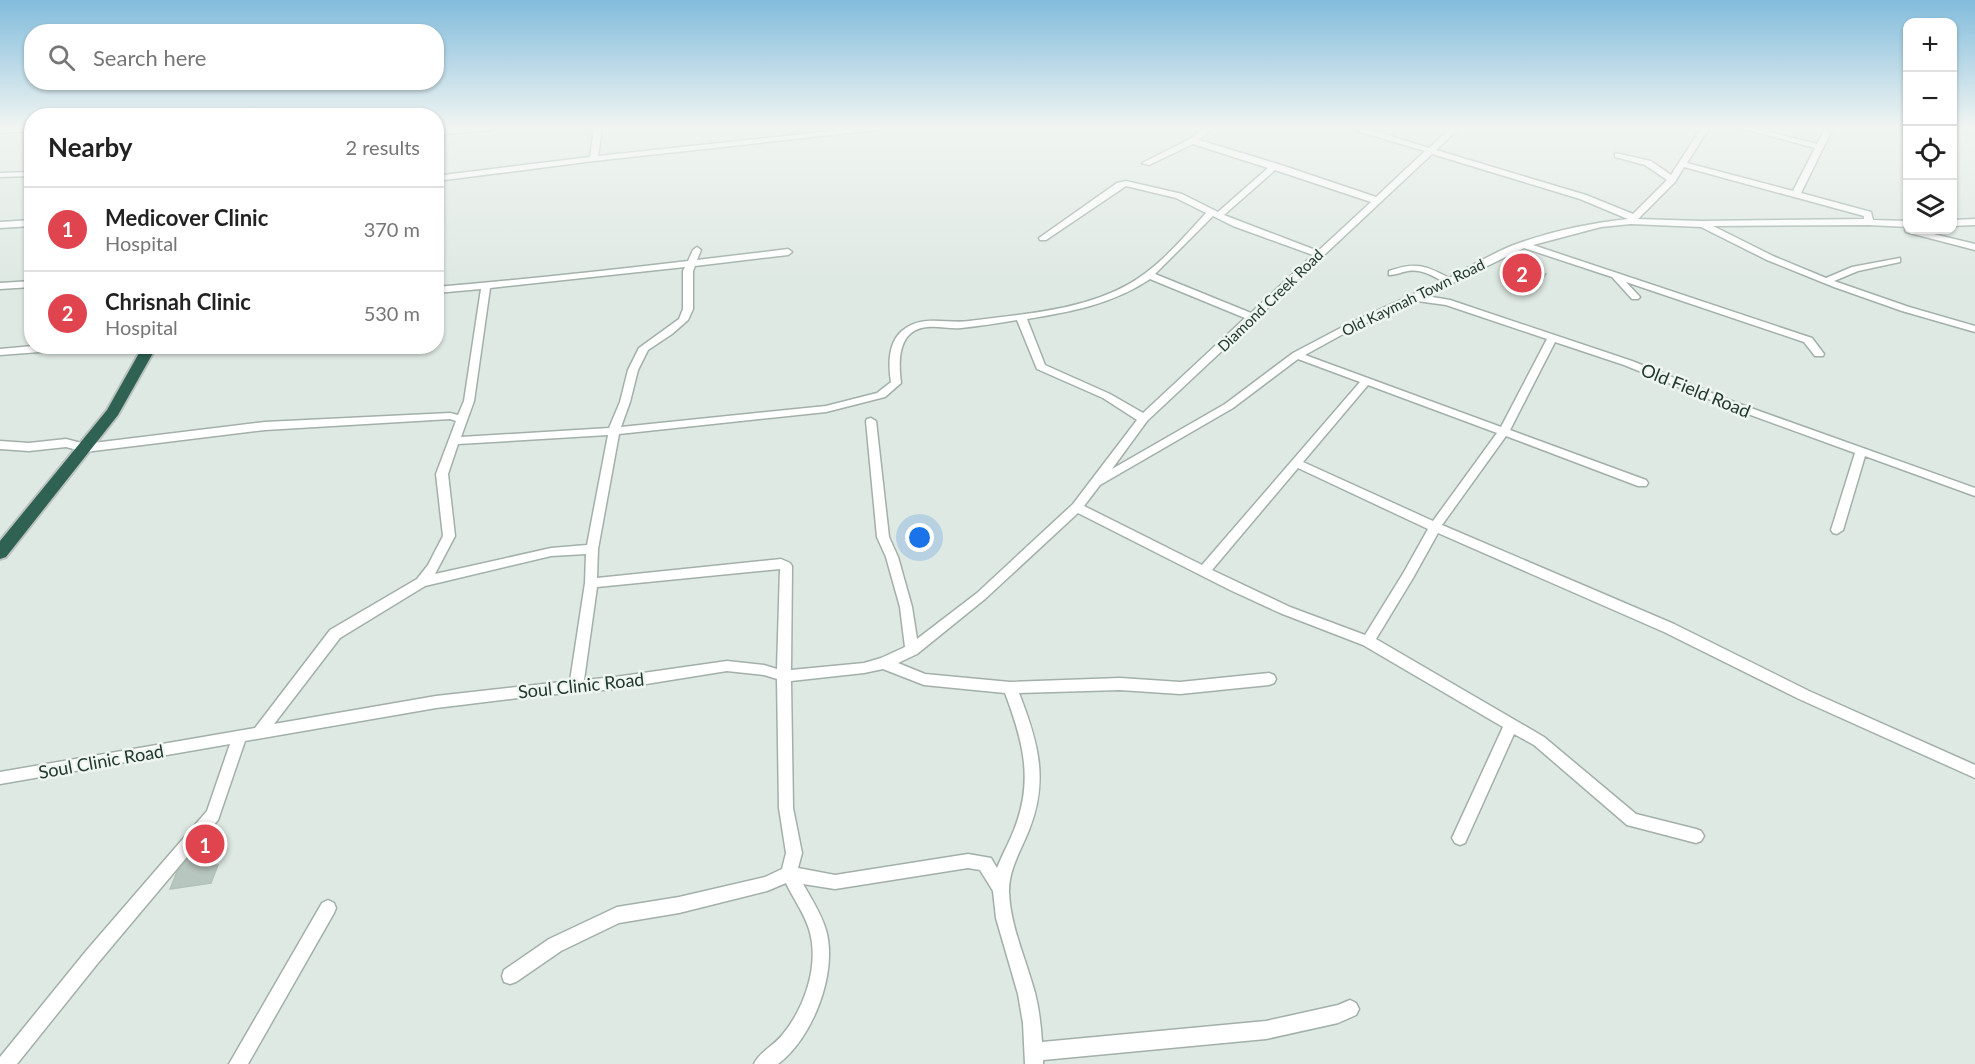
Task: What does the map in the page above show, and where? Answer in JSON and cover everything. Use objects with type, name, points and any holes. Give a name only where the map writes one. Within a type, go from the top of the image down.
[{"type":"highway","points":[[0,553],[113,412],[146,354]]},
{"type":"street","points":[[454,441],[587,434],[793,414],[826,409],[881,395],[896,383],[892,362],[908,330],[924,324],[941,322],[955,325],[1021,317],[1113,296],[1149,275],[1215,215],[1261,178]]},
{"type":"street","points":[[1310,178],[1376,200]]},
{"type":"street","name":"Diamond Creek Road","points":[[1097,482],[1117,451],[1143,419],[1400,178]]},
{"type":"street","points":[[1517,178],[1583,197],[1633,219],[1672,180],[1669,178]]},
{"type":"street","points":[[1734,178],[1868,214],[1869,222]]},
{"type":"street","points":[[1796,194],[1804,178]]},
{"type":"street","points":[[1043,238],[1126,183],[1179,196],[1215,215],[1318,254]]},
{"type":"street","name":"Old Kaymah Town Road","points":[[1097,482],[1229,406],[1297,355],[1351,326],[1416,297],[1512,249],[1601,224],[1633,219],[1701,224],[1869,222],[1903,224]]},
{"type":"street","points":[[1957,223],[1975,222]]},
{"type":"street","points":[[0,225],[24,224]]},
{"type":"street","points":[[1701,224],[1746,248],[1826,281],[1911,312],[1975,329]]},
{"type":"street","points":[[1892,225],[1903,228]]},
{"type":"street","points":[[1927,234],[1975,247]]},
{"type":"street","points":[[1525,245],[1792,334],[1808,340],[1818,354]]},
{"type":"street","points":[[576,686],[591,583],[592,549],[614,430],[638,357],[644,348],[669,333],[683,320],[688,309],[689,264],[697,250]]},
{"type":"street","points":[[444,289],[788,252]]},
{"type":"street","points":[[1826,281],[1855,269],[1897,260]]},
{"type":"street","points":[[1392,273],[1412,266],[1423,268],[1448,281]]},
{"type":"street","points":[[1149,275],[1251,317]]},
{"type":"street","points":[[1615,275],[1635,297]]},
{"type":"street","points":[[0,286],[24,284]]},
{"type":"street","points":[[421,582],[433,568],[449,536],[442,474],[469,401],[486,284]]},
{"type":"street","name":"Old Field Road","points":[[1416,297],[1447,302],[1628,363],[1713,398],[1975,492]]},
{"type":"street","points":[[1021,317],[1041,367],[1096,390],[1129,408],[1143,419]]},
{"type":"street","points":[[1368,641],[1409,575],[1435,527],[1504,430],[1552,339]]},
{"type":"street","points":[[0,352],[24,350]]},
{"type":"street","points":[[1297,355],[1642,483]]},
{"type":"street","points":[[1204,571],[1367,380]]},
{"type":"street","points":[[0,445],[29,447],[66,443],[85,448],[265,426],[450,416],[462,419]]},
{"type":"street","points":[[871,421],[883,537],[892,557],[906,607],[912,650]]},
{"type":"street","points":[[1837,530],[1861,450]]},
{"type":"street","points":[[1296,463],[1435,527],[1670,628],[1804,695],[1975,772]]},
{"type":"street","name":"Soul Clinic Road","points":[[0,778],[436,702],[615,683],[727,666],[764,670],[784,676],[864,668],[884,663],[912,650],[981,596],[1077,507],[1097,482]]},
{"type":"street","points":[[1077,507],[1284,610],[1368,641],[1539,741],[1632,820],[1695,837]]},
{"type":"street","points":[[258,734],[335,634],[421,582],[550,552],[592,549]]},
{"type":"street","points":[[591,583],[784,564],[786,566],[784,676],[786,808],[794,853],[789,874],[819,932],[820,966],[809,1008],[794,1036],[785,1048],[763,1064]]},
{"type":"street","points":[[884,663],[924,679],[1010,688],[1120,684],[1180,688],[1269,680]]},
{"type":"street","points":[[1001,889],[1006,863],[1022,830],[1033,798],[1034,774],[1031,749],[1010,688]]},
{"type":"street","points":[[1460,838],[1511,724]]},
{"type":"street","points":[[6,1064],[92,957],[213,814],[239,738]]},
{"type":"street","points":[[510,976],[555,945],[617,915],[679,905],[756,887],[789,874],[835,882],[968,861],[985,863],[1001,889],[1030,1010],[1034,1058],[1266,1030],[1338,1014],[1350,1009]]},
{"type":"street","points":[[238,1064],[328,908]]},
{"type":"building","points":[[1531,269],[1546,274],[1540,283],[1524,278]]},
{"type":"building","points":[[221,845],[213,866],[218,865],[211,883],[170,889],[177,872],[197,848]]},
{"type":"place","name":"Chrisnah Clinic","points":[[1522,273]]},
{"type":"place","name":"Medicover Clinic","points":[[205,844]]}]
